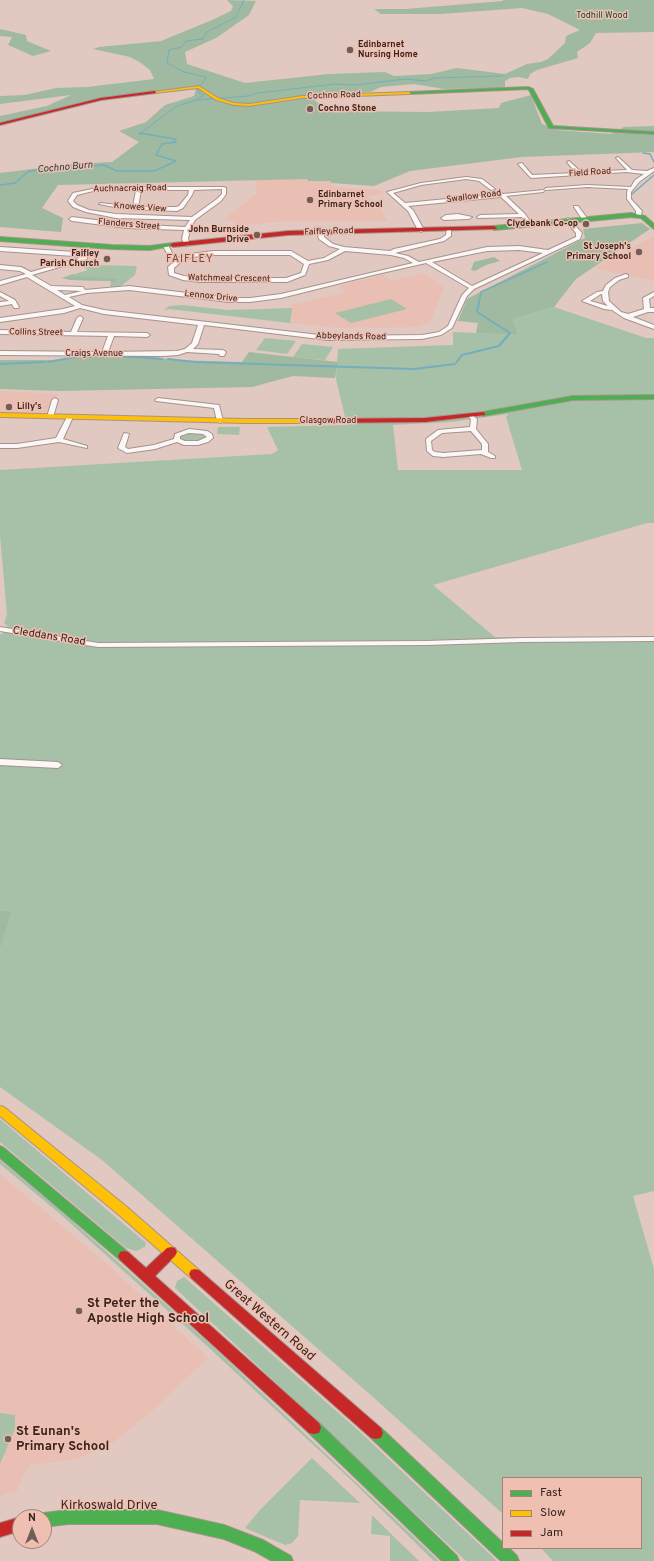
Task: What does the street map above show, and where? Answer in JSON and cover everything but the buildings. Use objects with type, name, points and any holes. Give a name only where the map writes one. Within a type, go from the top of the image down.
[{"type":"street","name":"Cochno Road","points":[[0,124],[111,97],[199,87],[215,98],[234,104],[249,105],[311,96],[528,88],[531,89],[551,127],[654,133]]},
{"type":"street","points":[[618,158],[630,170]]},
{"type":"street","points":[[569,162],[580,174]]},
{"type":"street","name":"Field Road","points":[[520,164],[531,177],[630,170],[649,173]]},
{"type":"street","points":[[654,169],[637,181],[631,188],[629,199],[638,211],[638,216],[646,219],[654,227]]},
{"type":"street","points":[[421,230],[414,215],[405,205],[389,192],[421,184],[463,179],[478,179],[493,190]]},
{"type":"street","points":[[486,184],[497,183]]},
{"type":"street","name":"Swallow Road","points":[[405,205],[587,186],[631,188]]},
{"type":"street","points":[[135,208],[139,188]]},
{"type":"street","name":"Auchnacraig Road","points":[[192,188],[224,188],[224,194],[219,200],[193,220],[116,216],[88,211],[75,206],[70,201],[76,194],[82,191],[97,189],[192,188]]},
{"type":"street","name":"Knowes View","points":[[101,204],[112,204],[135,208],[178,209],[190,195],[192,188]]},
{"type":"street","points":[[501,194],[523,215],[529,224]]},
{"type":"street","points":[[576,207],[584,218]]},
{"type":"street","points":[[469,217],[523,215]]},
{"type":"street","name":"Faifley Road","points":[[0,239],[118,248],[166,246],[320,231],[448,229],[529,224],[584,218],[638,216]]},
{"type":"street","name":"Flanders Street","points":[[72,219],[127,226],[187,229]]},
{"type":"street","points":[[187,244],[185,239],[187,229],[193,220]]},
{"type":"street","name":"Abbeylands Road","points":[[0,267],[21,269],[48,288],[80,306],[104,312],[328,338],[422,337],[441,333],[450,327],[465,295],[472,288],[580,236],[568,220]]},
{"type":"street","points":[[391,253],[396,250],[442,240],[448,236],[448,229]]},
{"type":"street","points":[[320,231],[321,238],[325,242],[344,249],[391,253],[406,257],[419,264]]},
{"type":"street","points":[[166,246],[171,256],[180,260]]},
{"type":"street","name":"Lennox Drive","points":[[63,297],[87,292],[129,288],[229,300],[250,300],[281,296],[487,248],[519,248],[549,252]]},
{"type":"street","points":[[0,249],[75,254],[85,258],[0,282]]},
{"type":"street","points":[[307,263],[326,259],[344,249]]},
{"type":"street","name":"Watchmeal Crescent","points":[[213,253],[283,253],[296,255],[307,263],[303,274],[287,280],[200,280],[183,278],[171,274],[171,267],[180,260],[191,256],[213,253]]},
{"type":"street","points":[[428,262],[472,288]]},
{"type":"street","points":[[626,276],[617,279],[608,286],[605,292],[606,301],[612,308],[626,317],[654,327]]},
{"type":"street","name":"Lennox Drive","points":[[48,288],[81,289],[87,292]]},
{"type":"street","points":[[605,292],[599,293],[585,301],[606,308],[612,308]]},
{"type":"street","points":[[0,294],[15,305],[0,304]]},
{"type":"street","points":[[647,310],[646,298],[654,294]]},
{"type":"street","points":[[0,320],[64,311],[80,306]]},
{"type":"street","points":[[626,317],[647,310],[654,310]]},
{"type":"street","name":"Collins Street","points":[[73,334],[80,318]]},
{"type":"street","points":[[187,350],[195,344],[201,324]]},
{"type":"street","name":"Collins Street","points":[[0,332],[147,335]]},
{"type":"street","points":[[104,354],[111,335]]},
{"type":"street","name":"Craigs Avenue","points":[[0,353],[163,354],[187,350],[222,352],[222,355]]},
{"type":"street","name":"Glasgow Road","points":[[0,415],[220,421],[382,421],[471,416],[573,398],[654,397]]},
{"type":"street","points":[[50,417],[55,400]]},
{"type":"street","points":[[158,400],[217,406],[220,421]]},
{"type":"street","points":[[471,416],[474,419],[473,429],[485,444],[485,451],[482,452]]},
{"type":"street","points":[[59,440],[70,417]]},
{"type":"street","points":[[194,431],[197,420]]},
{"type":"street","points":[[473,429],[440,431],[428,440],[429,450],[433,454],[442,455],[482,452],[492,456]]},
{"type":"street","points":[[126,434],[121,448],[127,451],[155,447],[177,440],[184,443],[198,443],[206,441],[210,438],[208,433],[194,431],[179,434],[176,438],[177,440]]},
{"type":"street","points":[[0,446],[17,446],[59,440],[85,447]]},
{"type":"street","name":"Cleddans Road","points":[[0,629],[98,645],[426,643],[523,640],[654,639]]},
{"type":"street","points":[[0,762],[58,765]]},
{"type":"street","name":"Great Western Road","points":[[0,1110],[171,1252],[364,1421],[512,1561]]},
{"type":"street","points":[[0,1151],[94,1229],[147,1276],[340,1452],[452,1561]]},
{"type":"street","points":[[147,1276],[171,1252]]},
{"type":"street","name":"Kirkoswald Drive","points":[[52,1519],[68,1517],[156,1517],[224,1532],[258,1545],[286,1561]]},
{"type":"street","points":[[0,1530],[12,1526]]},
{"type":"shaded area","name":"Edinbarnet Primary School","points":[[256,179],[307,179],[308,181],[331,181],[332,186],[380,190],[383,194],[367,196],[378,206],[388,221],[266,222],[263,224],[233,225],[237,222],[223,220],[256,194]]},
{"type":"shaded area","name":"St Joseph's Primary School","points":[[654,236],[654,281],[595,268]]},
{"type":"shaded area","points":[[423,273],[444,287],[430,322],[419,327],[339,328],[290,323],[292,305],[346,292],[338,286],[383,275],[393,281]]},
{"type":"shaded area","points":[[0,391],[59,394],[50,419],[0,417]]},
{"type":"shaded area","name":"St Peter the Apostle High School","points":[[0,1174],[107,1264],[208,1358],[153,1410],[114,1442],[77,1459],[31,1465],[23,1475],[17,1491],[0,1496]]},
{"type":"green space","name":"Todhill Wood","points":[[227,0],[256,1],[249,15],[216,38],[185,52],[187,64],[245,83],[329,74],[385,72],[394,76],[431,74],[457,68],[505,74],[527,64],[541,62],[548,59],[565,43],[566,36],[580,30],[548,14],[522,8],[441,14],[381,14],[374,9],[406,9],[503,0],[654,0],[654,32],[596,33],[590,43],[577,52],[578,58],[537,70],[530,74],[528,79],[519,77],[510,78],[505,81],[505,88],[444,89],[414,84],[381,87],[370,92],[319,96],[313,99],[329,111],[428,112],[499,108],[501,103],[531,95],[542,124],[557,130],[611,134],[624,127],[654,126],[654,152],[522,157],[410,171],[374,186],[331,183],[331,181],[308,181],[307,179],[58,185],[42,208],[63,218],[61,232],[0,227],[0,173],[72,164],[112,162],[139,142],[119,131],[146,122],[165,105],[194,96],[196,88],[93,99],[0,123],[0,116],[47,106],[71,95],[0,104],[0,96],[25,95],[56,88],[87,87],[154,79],[150,70],[130,57],[93,49],[99,47],[161,41],[231,11],[233,6]]},
{"type":"green space","points":[[0,29],[26,35],[27,41],[51,51],[33,56],[8,45],[12,37],[0,36]]},
{"type":"green space","points":[[642,223],[650,229],[576,279],[554,307],[513,319],[518,335],[476,333],[478,323],[458,321],[467,299],[585,238],[583,229]]},
{"type":"green space","points":[[494,257],[500,261],[486,265],[475,271],[471,270],[474,262]]},
{"type":"green space","points":[[83,260],[93,265],[137,266],[135,275],[121,286],[110,287],[111,281],[71,280],[62,278],[88,270],[76,263]]},
{"type":"green space","points":[[73,274],[74,276],[118,279],[111,283],[111,281],[71,280],[62,278]]},
{"type":"green space","points":[[391,299],[407,309],[351,323],[335,313]]},
{"type":"green space","points":[[182,305],[228,310],[292,308],[290,323],[169,309],[164,310],[169,306]]},
{"type":"green space","points":[[554,307],[646,338],[654,338],[654,523],[647,523],[433,585],[495,637],[654,638],[654,1191],[633,1196],[654,1269],[654,1561],[553,1561],[542,1549],[642,1549],[642,1477],[502,1477],[502,1513],[373,1397],[102,1160],[0,1087],[0,950],[12,911],[0,910],[0,634],[9,628],[4,623],[7,615],[0,535],[0,470],[272,454],[278,450],[267,427],[347,425],[336,379],[338,349],[453,345],[453,332],[518,335],[513,319]],"holes":[[[508,414],[506,417],[522,470],[398,470],[393,425],[451,422]]]},
{"type":"green space","points":[[265,338],[296,341],[287,354],[256,350]]},
{"type":"green space","points":[[302,344],[333,347],[325,360],[293,357]]},
{"type":"green space","points":[[249,352],[338,362],[335,378],[293,376],[252,387],[59,391],[0,389],[0,360],[64,360],[69,357],[151,356],[172,360],[242,362]]},
{"type":"green space","points":[[218,427],[240,427],[239,435],[217,434]]},
{"type":"green space","points":[[186,433],[204,434],[207,438],[201,441],[185,441],[179,438],[180,435]]},
{"type":"green space","points":[[0,910],[12,911],[0,950]]},
{"type":"green space","points":[[0,1119],[146,1243],[145,1247],[136,1251],[126,1248],[0,1142]]},
{"type":"green space","points":[[0,1160],[61,1211],[210,1344],[439,1561],[434,1561],[349,1478],[206,1345],[59,1213],[0,1164]]},
{"type":"green space","points":[[184,1277],[359,1431],[497,1561],[466,1561],[175,1288],[177,1281]]},
{"type":"green space","points":[[0,1413],[15,1415],[15,1429],[0,1464]]},
{"type":"green space","points":[[312,1458],[360,1503],[300,1500],[298,1536],[292,1543],[285,1545],[245,1528],[260,1510]]},
{"type":"green space","points":[[372,1515],[419,1561],[390,1561],[390,1536],[371,1534]]},
{"type":"waterway","name":"Cochno Burn","points":[[201,85],[206,77],[184,72],[167,63],[169,50],[182,47],[186,41],[203,39],[207,32],[236,17],[244,0]]},
{"type":"waterway","points":[[197,100],[248,96],[258,93],[335,84],[355,85],[405,79],[426,81],[434,78],[503,76]]},
{"type":"waterway","name":"Cochno Burn","points":[[140,133],[177,106],[196,100],[204,95],[199,93],[198,89]]},
{"type":"waterway","name":"Cochno Burn","points":[[0,185],[15,183],[29,171],[104,165],[117,171],[154,171],[176,161],[156,155],[162,144],[176,142],[175,139],[140,133]]},
{"type":"waterway","points":[[643,153],[650,154],[654,162]]},
{"type":"waterway","points":[[632,194],[654,175]]},
{"type":"waterway","points":[[479,303],[481,292],[547,262]]},
{"type":"waterway","points":[[168,359],[194,362],[414,369],[455,364],[462,355],[499,346],[510,333],[477,312],[479,302]]},
{"type":"waterway","points":[[48,362],[75,357],[117,356],[162,359]]},
{"type":"waterway","points":[[0,364],[45,362]]},
{"type":"traffic: fast","points":[[409,93],[528,88],[531,89],[551,127],[654,133]]},
{"type":"traffic: fast","points":[[494,228],[631,215],[643,217],[654,227]]},
{"type":"traffic: fast","points":[[0,239],[112,247],[150,248],[173,245]]},
{"type":"traffic: fast","points":[[483,414],[573,398],[654,397]]},
{"type":"traffic: fast","points":[[0,1151],[124,1256]]},
{"type":"traffic: fast","points":[[314,1428],[452,1561]]},
{"type":"traffic: fast","points":[[376,1433],[512,1561]]},
{"type":"traffic: fast","points":[[52,1519],[68,1517],[157,1517],[224,1532],[258,1545],[286,1561]]},
{"type":"traffic: slow","points":[[155,92],[199,87],[217,99],[234,104],[249,105],[302,97],[409,93]]},
{"type":"traffic: slow","points":[[0,415],[245,421],[313,421]]},
{"type":"traffic: slow","points":[[0,1110],[123,1211],[195,1274]]},
{"type":"traffic: jam","points":[[0,124],[101,99],[155,92]]},
{"type":"traffic: jam","points":[[173,245],[288,233],[494,228]]},
{"type":"traffic: jam","points":[[313,421],[425,420],[483,414]]},
{"type":"traffic: jam","points":[[147,1276],[171,1252]]},
{"type":"traffic: jam","points":[[124,1256],[314,1428]]},
{"type":"traffic: jam","points":[[195,1274],[376,1433]]},
{"type":"traffic: jam","points":[[0,1530],[12,1526]]},
{"type":"place","name":"Edinbarnet Nursing Home","points":[[350,50]]},
{"type":"place","name":"Cochno Stone","points":[[310,109]]},
{"type":"place","name":"Edinbarnet Primary School","points":[[310,200]]},
{"type":"place","name":"Clydebank Co-op","points":[[586,224]]},
{"type":"place","name":"John Burnside Drive","points":[[257,235]]},
{"type":"place","name":"St Joseph's Primary School","points":[[639,252]]},
{"type":"place","name":"Faifley Parish Church","points":[[107,259]]},
{"type":"place","name":"Lilly's","points":[[9,407]]},
{"type":"place","name":"St Peter the Apostle High School","points":[[79,1311]]},
{"type":"place","name":"St Eunan's Primary School","points":[[8,1439]]},
{"type":"district","name":"FAIFLEY","points":[[190,260]]}]
